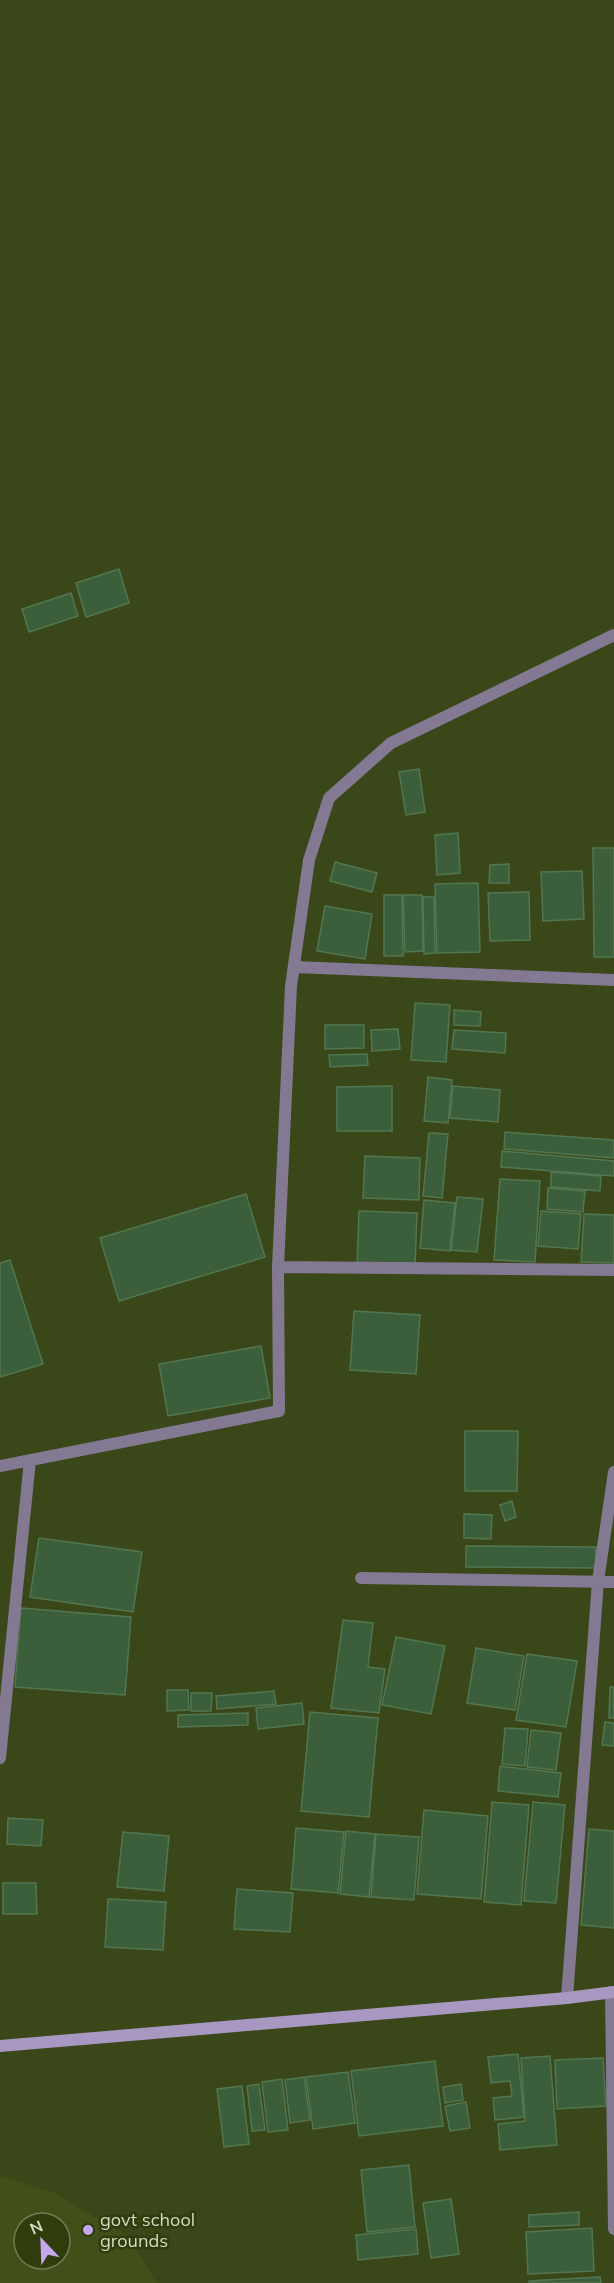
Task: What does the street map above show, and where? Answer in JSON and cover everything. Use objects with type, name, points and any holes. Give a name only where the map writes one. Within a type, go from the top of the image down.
[{"type":"main road","points":[[0,2046],[567,1998],[612,1992]]},
{"type":"street","points":[[0,1466],[279,1411],[278,1267],[290,1004],[309,860],[329,798],[391,743],[614,635]]},
{"type":"street","points":[[295,967],[614,980]]},
{"type":"street","points":[[278,1267],[614,1270]]},
{"type":"street","points":[[0,1758],[30,1460]]},
{"type":"street","points":[[567,1998],[598,1581],[614,1472]]},
{"type":"street","points":[[361,1578],[614,1582]]},
{"type":"street","points":[[612,1992],[614,2229]]},
{"type":"shaded area","name":"govt school grounds","points":[[0,2176],[54,2193],[128,2236],[157,2283],[0,2283]]},
{"type":"building","points":[[119,569],[129,603],[86,617],[76,583]]},
{"type":"building","points":[[71,593],[78,616],[29,632],[22,609]]},
{"type":"building","points":[[419,769],[425,812],[406,815],[399,772]]},
{"type":"building","points":[[458,833],[460,873],[437,875],[435,835]]},
{"type":"building","points":[[593,848],[614,848],[614,957],[594,957]]},
{"type":"building","points":[[335,862],[377,873],[372,892],[330,881]]},
{"type":"building","points":[[509,864],[509,883],[489,883],[490,865]]},
{"type":"building","points":[[582,871],[584,919],[543,921],[541,872]]},
{"type":"building","points":[[478,883],[480,952],[437,953],[435,884]]},
{"type":"building","points":[[529,892],[530,940],[490,941],[488,893]]},
{"type":"building","points":[[384,895],[402,895],[403,956],[384,956]]},
{"type":"building","points":[[403,895],[422,895],[423,951],[405,952]]},
{"type":"building","points":[[423,897],[434,897],[435,953],[424,954]]},
{"type":"building","points":[[325,906],[372,914],[365,959],[317,951]]},
{"type":"building","points":[[415,1003],[450,1005],[446,1062],[411,1060]]},
{"type":"building","points":[[454,1010],[481,1012],[480,1026],[454,1025]]},
{"type":"building","points":[[325,1025],[364,1025],[364,1048],[325,1049]]},
{"type":"building","points":[[398,1029],[400,1049],[372,1051],[371,1030]]},
{"type":"building","points":[[454,1030],[506,1033],[505,1053],[452,1049]]},
{"type":"building","points":[[367,1054],[368,1065],[330,1067],[329,1055]]},
{"type":"building","points":[[428,1077],[452,1080],[448,1123],[424,1121]]},
{"type":"building","points":[[392,1086],[392,1131],[337,1131],[337,1087]]},
{"type":"building","points":[[453,1086],[500,1090],[498,1122],[450,1118]]},
{"type":"building","points":[[505,1132],[614,1140],[614,1158],[504,1149]]},
{"type":"building","points":[[429,1133],[448,1134],[442,1198],[423,1196]]},
{"type":"building","points":[[502,1151],[614,1161],[614,1176],[501,1167]]},
{"type":"building","points":[[365,1156],[420,1158],[419,1200],[363,1198]]},
{"type":"building","points":[[551,1172],[601,1176],[600,1191],[551,1187]]},
{"type":"building","points":[[500,1179],[540,1181],[535,1262],[494,1260]]},
{"type":"building","points":[[548,1188],[585,1191],[583,1212],[547,1209]]},
{"type":"building","points":[[246,1194],[265,1257],[119,1301],[100,1238]]},
{"type":"building","points":[[457,1197],[483,1199],[477,1252],[451,1250]]},
{"type":"building","points":[[424,1200],[455,1203],[450,1251],[420,1248]]},
{"type":"building","points":[[359,1211],[417,1213],[415,1267],[357,1265]]},
{"type":"building","points":[[541,1211],[581,1214],[578,1249],[538,1246]]},
{"type":"building","points":[[584,1214],[614,1215],[614,1263],[581,1262]]},
{"type":"building","points":[[10,1260],[43,1364],[0,1377],[0,1263]]},
{"type":"building","points":[[354,1311],[420,1315],[416,1374],[350,1370]]},
{"type":"building","points":[[261,1346],[270,1398],[168,1416],[159,1364]]},
{"type":"building","points":[[465,1431],[518,1431],[517,1491],[465,1491]]},
{"type":"building","points":[[512,1501],[516,1517],[505,1521],[500,1505]]},
{"type":"building","points":[[464,1514],[492,1515],[491,1539],[464,1538]]},
{"type":"building","points":[[39,1538],[142,1552],[133,1612],[30,1597]]},
{"type":"building","points":[[466,1546],[596,1547],[595,1568],[466,1567]]},
{"type":"building","points":[[21,1608],[131,1617],[125,1695],[15,1687]]},
{"type":"building","points":[[343,1620],[373,1623],[368,1667],[385,1669],[379,1713],[331,1708]]},
{"type":"building","points":[[396,1637],[445,1646],[431,1714],[382,1705]]},
{"type":"building","points":[[476,1648],[524,1656],[515,1710],[467,1703]]},
{"type":"building","points":[[527,1654],[577,1661],[566,1727],[516,1720]]},
{"type":"building","points":[[610,1687],[614,1687],[614,1718],[609,1718]]},
{"type":"building","points":[[167,1690],[188,1690],[189,1710],[167,1711]]},
{"type":"building","points":[[274,1691],[276,1704],[217,1709],[216,1696]]},
{"type":"building","points":[[191,1693],[212,1693],[211,1711],[191,1711]]},
{"type":"building","points":[[302,1703],[304,1724],[258,1729],[256,1708]]},
{"type":"building","points":[[310,1712],[378,1718],[369,1817],[301,1811]]},
{"type":"building","points":[[248,1713],[248,1725],[178,1727],[178,1715]]},
{"type":"building","points":[[605,1722],[614,1723],[614,1746],[602,1745]]},
{"type":"building","points":[[505,1728],[528,1729],[525,1766],[502,1764]]},
{"type":"building","points":[[531,1730],[561,1733],[556,1770],[527,1767]]},
{"type":"building","points":[[500,1766],[561,1773],[558,1797],[498,1791]]},
{"type":"building","points":[[492,1802],[529,1805],[521,1905],[484,1902]]},
{"type":"building","points":[[533,1802],[565,1805],[556,1903],[524,1901]]},
{"type":"building","points":[[424,1810],[488,1816],[481,1899],[417,1894]]},
{"type":"building","points":[[8,1818],[43,1820],[41,1846],[7,1844]]},
{"type":"building","points":[[296,1828],[344,1832],[338,1893],[291,1889]]},
{"type":"building","points":[[589,1829],[614,1831],[614,1928],[581,1925]]},
{"type":"building","points":[[346,1831],[375,1834],[369,1897],[340,1894]]},
{"type":"building","points":[[123,1832],[169,1836],[164,1891],[117,1887]]},
{"type":"building","points":[[376,1834],[419,1837],[414,1900],[371,1897]]},
{"type":"building","points":[[3,1883],[36,1883],[37,1914],[3,1914]]},
{"type":"building","points":[[237,1889],[293,1893],[290,1932],[234,1929]]},
{"type":"building","points":[[108,1899],[166,1902],[163,1950],[105,1947]]},
{"type":"building","points":[[518,2054],[524,2117],[495,2120],[493,2098],[512,2096],[510,2081],[491,2083],[488,2057]]},
{"type":"building","points":[[550,2056],[557,2145],[500,2150],[498,2124],[525,2121],[521,2058]]},
{"type":"building","points":[[603,2058],[606,2106],[557,2109],[555,2060]]},
{"type":"building","points":[[435,2061],[443,2126],[359,2136],[351,2071]]},
{"type":"building","points":[[348,2072],[355,2123],[313,2129],[306,2077]]},
{"type":"building","points":[[304,2077],[310,2120],[290,2123],[285,2080]]},
{"type":"building","points":[[282,2079],[288,2130],[268,2132],[262,2082]]},
{"type":"building","points":[[259,2084],[265,2130],[252,2131],[247,2086]]},
{"type":"building","points":[[461,2084],[463,2100],[445,2103],[443,2087]]},
{"type":"building","points":[[242,2086],[249,2144],[224,2147],[217,2089]]},
{"type":"building","points":[[466,2102],[470,2128],[450,2131],[445,2106]]},
{"type":"building","points":[[409,2165],[415,2227],[367,2232],[361,2170]]},
{"type":"building","points":[[451,2199],[459,2254],[431,2258],[423,2203]]},
{"type":"building","points":[[579,2212],[579,2225],[529,2227],[529,2215]]},
{"type":"building","points":[[592,2228],[594,2271],[528,2274],[526,2232]]},
{"type":"building","points":[[416,2229],[418,2254],[358,2260],[356,2235]]},
{"type":"building","points":[[600,2277],[601,2283],[529,2283],[529,2281]]},
{"type":"place","name":"govt school grounds","points":[[88,2230]]}]
